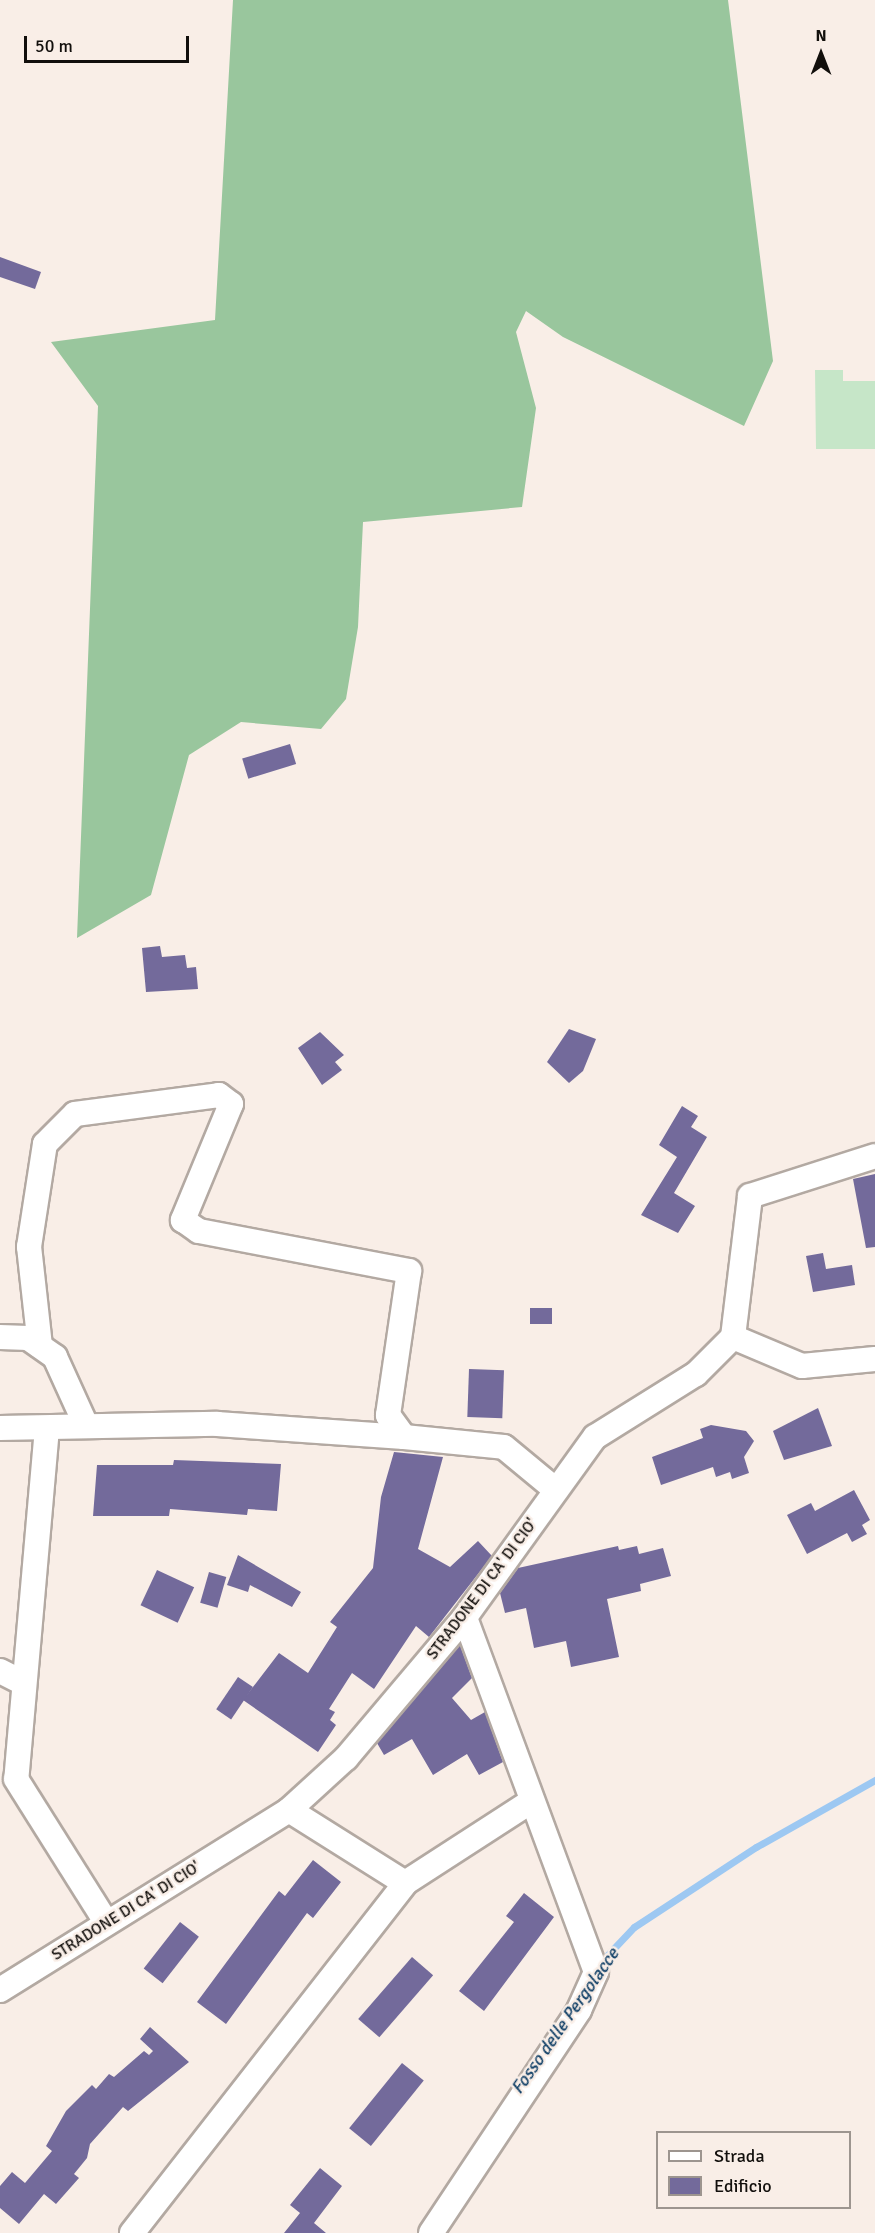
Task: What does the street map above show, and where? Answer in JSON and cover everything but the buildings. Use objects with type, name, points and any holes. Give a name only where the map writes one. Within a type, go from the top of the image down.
[{"type":"street","points":[[40,1346],[29,1247],[45,1144],[75,1114],[219,1095],[231,1104],[183,1220],[199,1231],[409,1271],[388,1415],[404,1437]]},
{"type":"street","points":[[874,1157],[750,1196],[733,1337],[802,1366],[875,1359]]},
{"type":"street","points":[[0,1337],[28,1338],[55,1357],[84,1423]]},
{"type":"street","name":"STRADONE DI CA' DI CIO'","points":[[0,1990],[289,1810],[346,1758],[465,1617],[595,1437],[696,1374],[733,1337]]},
{"type":"street","points":[[0,1428],[47,1428],[84,1423],[217,1424],[404,1437],[504,1447],[556,1490]]},
{"type":"street","points":[[47,1428],[16,1779],[106,1922]]},
{"type":"street","points":[[431,2233],[579,2010],[596,1972],[586,1935],[530,1802],[465,1617]]},
{"type":"street","points":[[0,1671],[24,1683]]},
{"type":"street","points":[[132,2233],[405,1883],[530,1802]]},
{"type":"street","points":[[289,1810],[405,1883]]},
{"type":"green space","points":[[233,0],[728,0],[773,361],[744,426],[563,337],[526,311],[516,332],[536,408],[522,507],[363,522],[358,627],[346,699],[321,729],[241,722],[189,755],[151,895],[77,938],[98,406],[51,342],[215,320]]},
{"type":"green space","points":[[815,370],[843,370],[843,381],[875,381],[875,449],[816,449]]},
{"type":"waterway","name":"Fosso delle Pergolacce","points":[[599,1964],[634,1927],[756,1847],[875,1780]]}]
